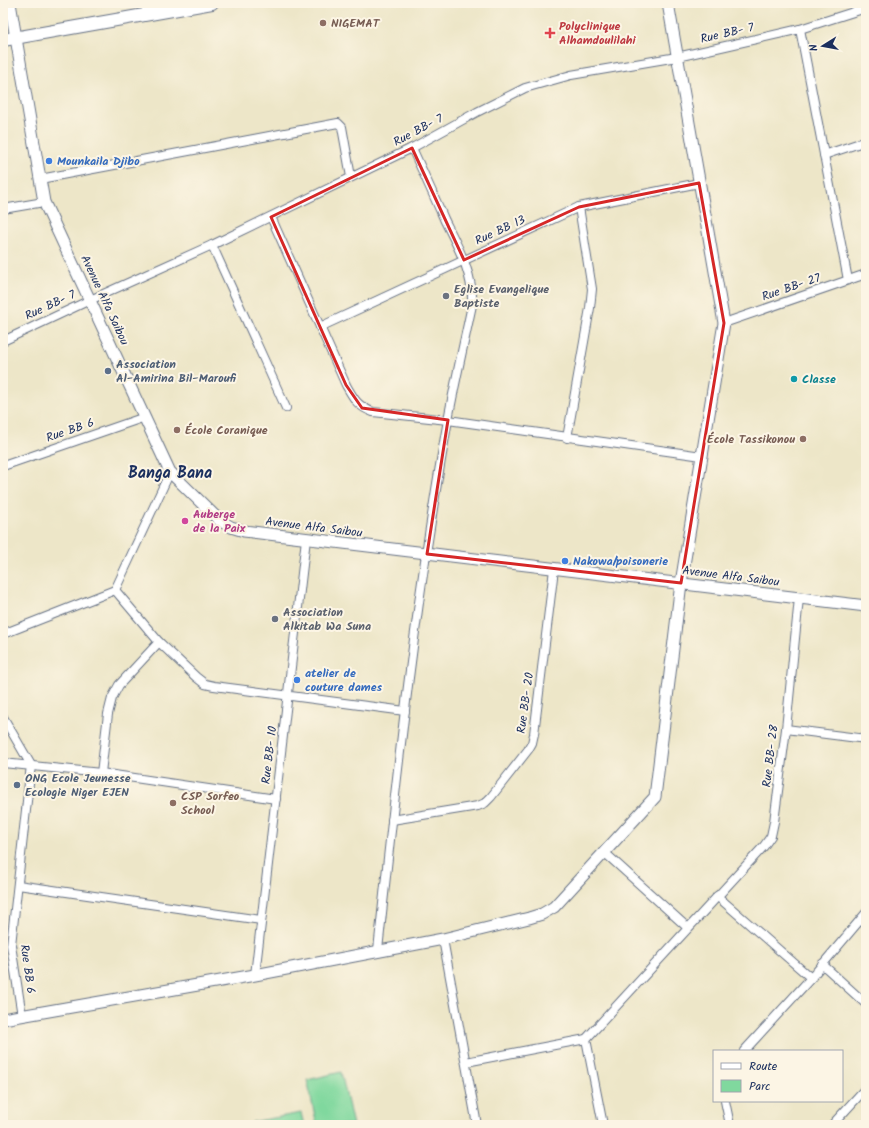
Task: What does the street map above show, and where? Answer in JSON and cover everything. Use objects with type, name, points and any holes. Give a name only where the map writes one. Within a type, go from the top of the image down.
[{"type":"main road","points":[[3,40],[146,9],[212,3]]},
{"type":"street","name":"Avenue Alfa Saibou","points":[[10,3],[44,202],[170,472],[219,520],[231,527],[244,531],[866,606]]},
{"type":"street","points":[[3,1019],[255,975],[443,938],[542,914],[554,907],[655,797],[681,583],[724,323],[668,3]]},
{"type":"street","name":"Rue BB- 7","points":[[3,341],[271,217],[412,148],[477,112],[525,88],[571,75],[677,57],[800,29],[866,8]]},
{"type":"street","points":[[800,29],[848,280]]},
{"type":"street","points":[[40,179],[338,123],[342,127],[351,177]]},
{"type":"street","points":[[824,155],[866,141]]},
{"type":"street","points":[[378,950],[405,711],[427,554],[448,420],[473,294],[464,260],[412,148]]},
{"type":"street","name":"Rue BB 13","points":[[320,327],[579,207],[699,183]]},
{"type":"street","points":[[3,209],[44,202]]},
{"type":"street","points":[[567,438],[592,289],[579,207]]},
{"type":"street","points":[[271,217],[346,385],[355,401],[362,408],[373,412],[448,420],[702,456]]},
{"type":"street","points":[[212,245],[286,408]]},
{"type":"street","name":"Rue BB- 27","points":[[724,323],[866,274]]},
{"type":"street","name":"Rue BB 6","points":[[3,466],[145,417]]},
{"type":"street","points":[[3,634],[115,590],[170,472]]},
{"type":"street","name":"Rue BB- 10","points":[[255,975],[306,539]]},
{"type":"street","name":"Rue BB- 20","points":[[392,820],[478,806],[485,803],[528,750],[532,743],[534,734],[554,569]]},
{"type":"street","points":[[115,590],[160,642],[205,684],[405,711]]},
{"type":"street","name":"Rue BB- 28","points":[[586,1039],[764,846],[771,836],[786,729],[799,598]]},
{"type":"street","points":[[101,773],[108,714],[112,698],[119,685],[160,642]]},
{"type":"street","points":[[3,717],[32,765]]},
{"type":"street","points":[[786,729],[866,739]]},
{"type":"street","points":[[3,763],[101,773],[276,799]]},
{"type":"street","name":"Rue BB 6","points":[[22,1016],[11,945],[32,765]]},
{"type":"street","points":[[604,852],[688,928]]},
{"type":"street","points":[[18,885],[261,920]]},
{"type":"street","points":[[717,896],[811,978]]},
{"type":"street","points":[[745,1050],[811,978],[866,913]]},
{"type":"street","points":[[443,938],[477,1125]]},
{"type":"street","points":[[822,964],[866,1004]]},
{"type":"street","points":[[466,1062],[586,1039],[603,1125]]},
{"type":"street","points":[[832,1125],[866,1088]]},
{"type":"street","points":[[725,1102],[730,1125]]},
{"type":"highlighted area","points":[[412,148],[464,260],[579,207],[699,183],[724,323],[681,583],[427,554],[448,420],[362,408],[346,385],[271,217]]},
{"type":"green space","points":[[341,1072],[353,1125],[317,1125],[307,1080]]},
{"type":"green space","points":[[301,1113],[304,1125],[253,1125],[252,1122]]},
{"type":"place","name":"NIGEMAT","points":[[323,23]]},
{"type":"place","name":"Polyclinique Alhamdoulilahi","points":[[550,33]]},
{"type":"place","name":"Mounkaila Djibo","points":[[49,161]]},
{"type":"place","name":"Eglise Evangelique Baptiste","points":[[446,296]]},
{"type":"place","name":"Association Al-Amirina Bil-Maroufi","points":[[108,371]]},
{"type":"place","name":"Classe","points":[[794,379]]},
{"type":"place","name":"École Coranique","points":[[177,430]]},
{"type":"place","name":"École Tassikonou","points":[[803,439]]},
{"type":"place","name":"Auberge de la Paix","points":[[185,521]]},
{"type":"place","name":"Nakowa/poisonerie","points":[[565,561]]},
{"type":"place","name":"Association Alkitab Wa Suna","points":[[275,619]]},
{"type":"place","name":"atelier de couture dames","points":[[297,680]]},
{"type":"place","name":"ONG Ecole Jeunesse Ecologie Niger EJEN","points":[[17,785]]},
{"type":"place","name":"CSP Sorfeo School","points":[[173,803]]},
{"type":"district","name":"Banga Bana","points":[[170,472]]}]
